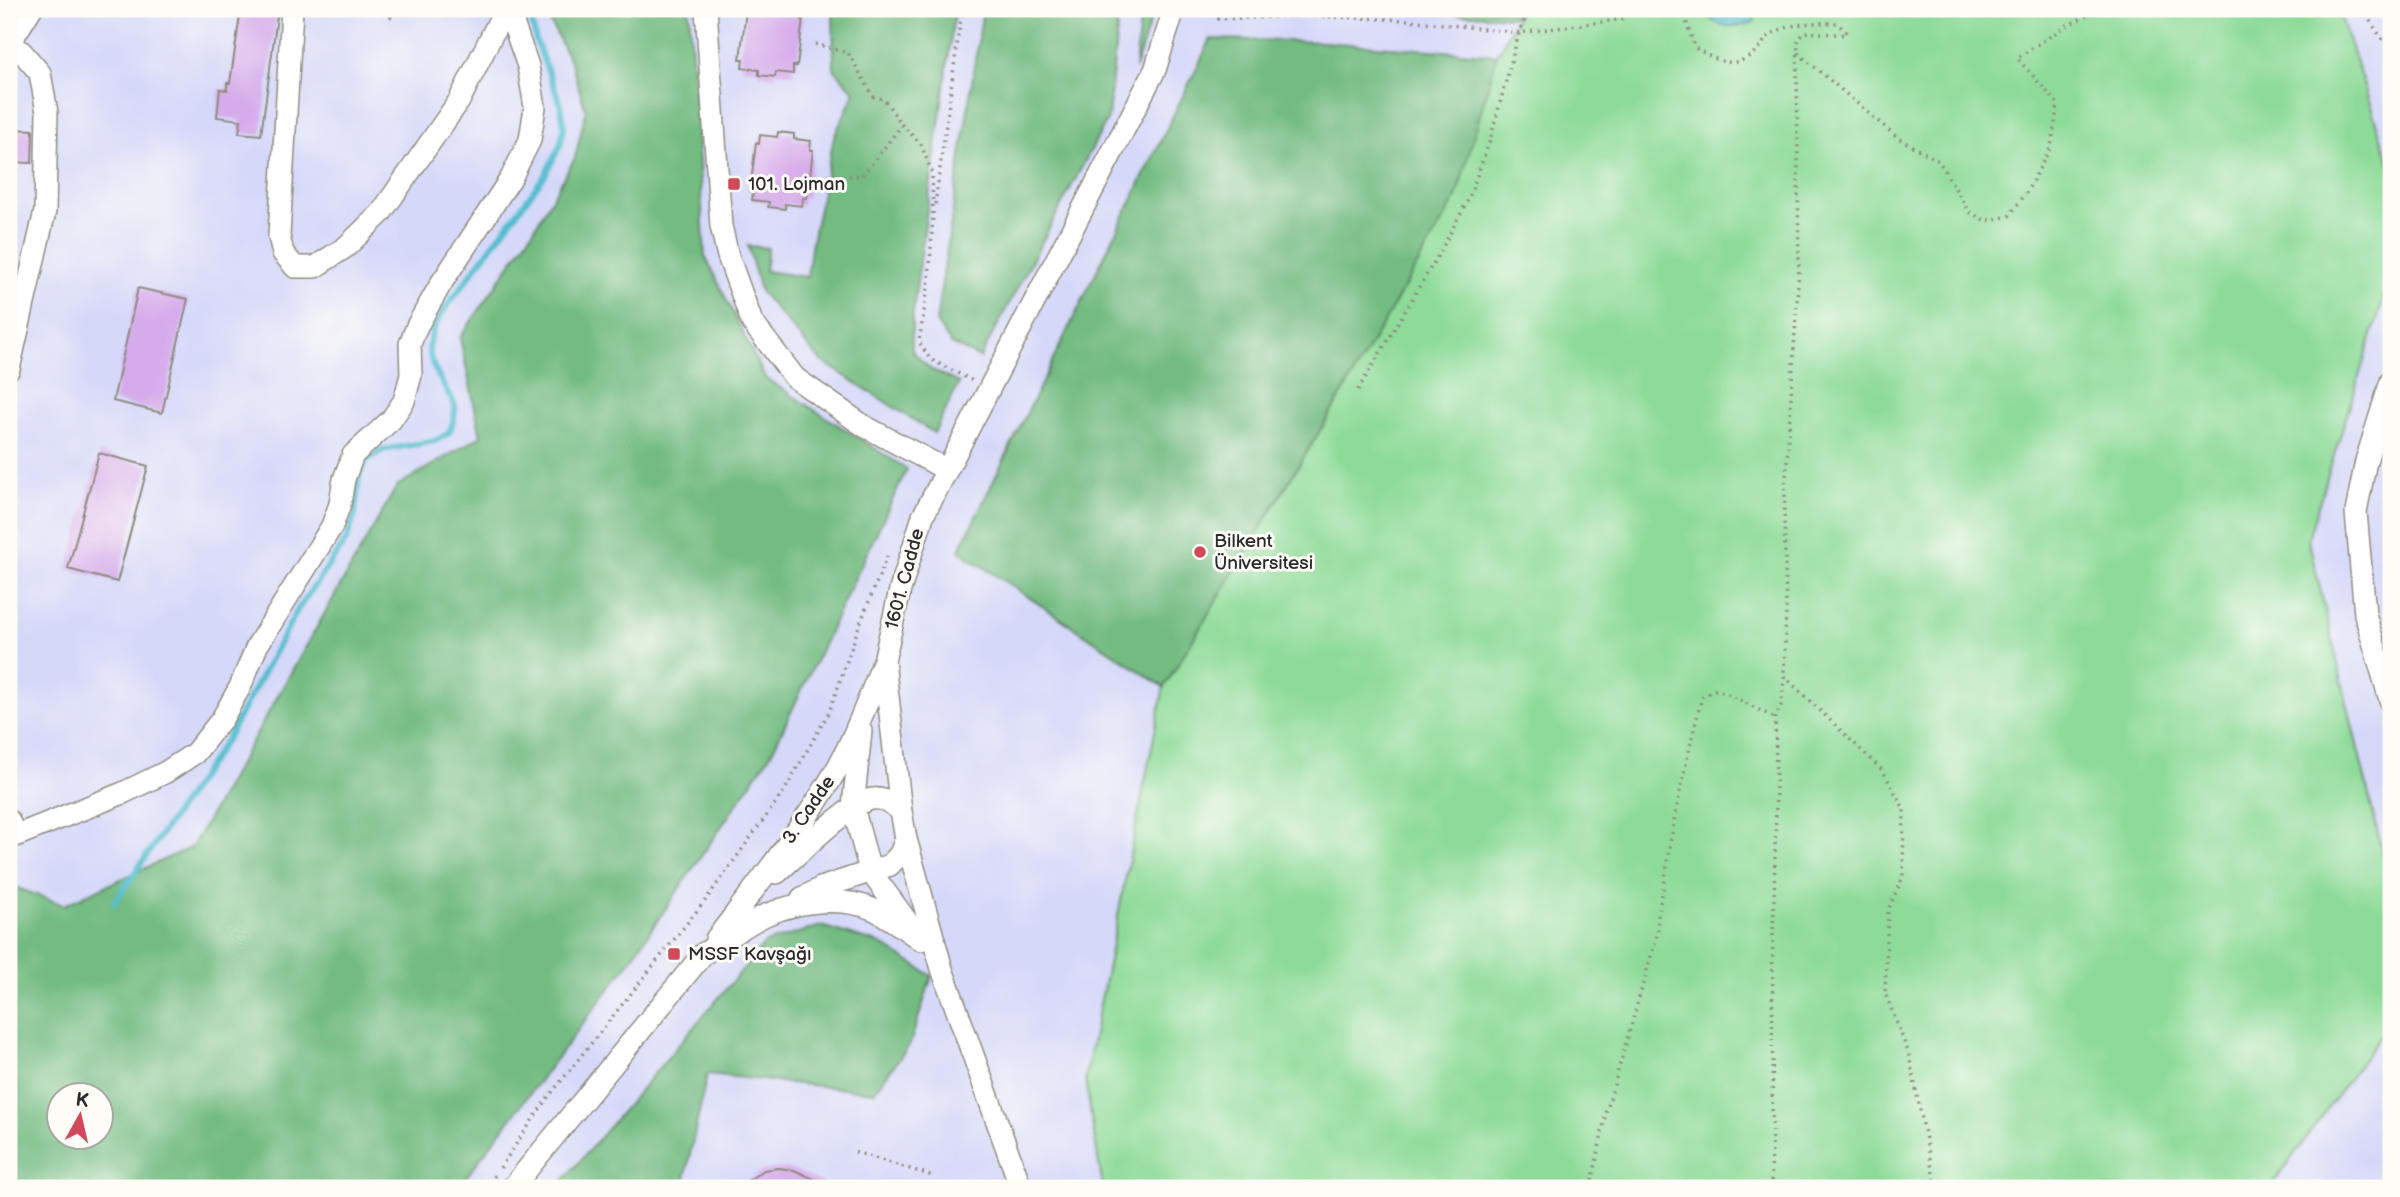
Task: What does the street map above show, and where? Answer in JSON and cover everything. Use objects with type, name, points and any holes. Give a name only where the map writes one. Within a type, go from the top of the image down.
[{"type":"street","points":[[9,369],[45,211],[47,112],[40,73],[21,51],[9,45],[31,9]]},
{"type":"street","points":[[292,9],[279,236],[283,253],[295,267],[316,267],[346,247],[381,213],[458,101],[505,9]]},
{"type":"street","points":[[9,821],[15,836],[123,793],[166,772],[195,753],[222,719],[240,687],[257,646],[332,526],[353,455],[391,420],[404,401],[411,375],[410,344],[417,326],[511,178],[530,140],[535,107],[528,66],[513,23],[513,9]]},
{"type":"street","points":[[706,9],[721,226],[728,257],[752,321],[795,378],[864,426],[947,470]]},
{"type":"street","name":"1601. Cadde","points":[[1021,1188],[942,969],[906,839],[884,661],[900,590],[923,516],[1155,70],[1174,9]]},
{"type":"street","points":[[2391,381],[2366,461],[2356,512],[2365,614],[2391,703]]},
{"type":"street","name":"3. Cadde","points":[[512,1188],[704,954],[795,833],[838,766],[863,715],[884,661]]},
{"type":"street","name":"3. Cadde","points":[[863,715],[853,807],[870,871],[942,969]]},
{"type":"street","name":"3. Cadde","points":[[746,900],[853,807],[871,798],[887,800],[901,811]]},
{"type":"street","points":[[704,954],[769,914],[821,888],[890,864],[900,854],[906,839]]},
{"type":"street","points":[[769,914],[825,901],[851,904],[874,910],[921,940]]},
{"type":"path","points":[[390,18],[398,9]]},
{"type":"path","points":[[962,9],[933,215],[929,280],[919,342],[930,359],[944,368],[969,376],[987,393]]},
{"type":"path","points":[[1358,390],[1469,198],[1490,140],[1519,33],[1529,9]]},
{"type":"path","points":[[1217,19],[1307,16],[1409,20],[1519,33],[1624,19],[1626,9]]},
{"type":"path","points":[[1682,9],[1695,48],[1714,59],[1733,64],[1747,59],[1771,34],[1795,25],[1837,23],[1848,35],[1806,32],[1798,39],[1799,269],[1784,509],[1784,676],[1782,703],[1775,718],[1776,852],[1771,1188]]},
{"type":"path","points":[[1798,53],[1898,138],[1939,162],[1969,212],[1986,221],[2009,216],[2026,193],[2051,147],[2058,104],[2017,58],[2066,26],[2101,9]]},
{"type":"path","points":[[2362,9],[2391,52]]},
{"type":"path","points":[[814,44],[848,53],[874,97],[884,99],[902,125],[921,144],[932,173],[933,215]]},
{"type":"path","points":[[828,175],[862,176],[902,125]]},
{"type":"path","points":[[485,1188],[546,1100],[704,902],[785,790],[830,710],[890,548]]},
{"type":"path","points":[[1784,676],[1883,771],[1904,809],[1903,877],[1888,910],[1885,993],[1908,1051],[1936,1188]]},
{"type":"path","points":[[1591,1188],[1606,1113],[1658,932],[1656,915],[1663,892],[1673,818],[1702,697],[1715,690],[1724,692],[1775,718]]},
{"type":"path","points":[[855,1152],[933,1176]]},
{"type":"shaded area","name":"Bilkent Üniversitesi","points":[[9,9],[2391,9],[2391,1188],[9,1188]]},
{"type":"green space","points":[[552,9],[689,9],[705,256],[765,378],[907,469],[772,752],[628,964],[458,1188],[9,1188],[9,885],[64,905],[192,847],[397,486],[481,436],[460,338],[533,231],[575,158],[586,111],[571,63],[550,21]]},
{"type":"green space","points":[[833,9],[955,9],[912,319],[912,351],[930,369],[959,383],[934,433],[820,360],[760,291],[748,246],[768,248],[765,271],[807,277],[834,137],[855,92],[834,69]]},
{"type":"green space","points":[[983,9],[1119,9],[1108,118],[980,358],[951,344],[936,322]]},
{"type":"green space","points":[[1141,9],[1154,9],[1135,69]]},
{"type":"green space","points":[[1344,9],[1519,9],[1517,17]]},
{"type":"green space","points":[[1519,9],[2338,9],[2391,167],[2391,275],[2308,538],[2391,889],[2391,1021],[2270,1188],[1103,1188],[1085,1079],[1164,687],[1347,386]]},
{"type":"green space","points":[[1211,39],[1324,42],[1497,55],[1456,198],[1347,386],[1164,687],[959,551]]},
{"type":"green space","points":[[821,926],[881,944],[932,976],[910,1044],[874,1092],[707,1074],[683,1188],[557,1188],[765,943]]},
{"type":"water","points":[[1703,9],[1754,9],[1756,12],[1754,22],[1725,26],[1713,20]]},
{"type":"building","points":[[241,9],[278,9],[261,135],[239,133],[241,120],[217,117],[220,89],[227,90],[227,83],[230,83]]},
{"type":"building","points":[[801,9],[800,18],[803,18],[797,66],[793,66],[793,74],[776,72],[775,77],[759,75],[759,70],[742,68],[743,59],[740,59],[746,11]]},
{"type":"building","points":[[9,129],[33,130],[32,163],[9,162]]},
{"type":"building","points":[[778,132],[794,134],[794,139],[811,141],[810,150],[813,150],[807,198],[803,198],[802,206],[785,204],[785,209],[768,207],[769,202],[752,200],[753,192],[750,191],[756,143],[759,144],[760,135],[777,137]]},
{"type":"building","points":[[138,288],[188,299],[162,413],[113,401]]},
{"type":"building","points":[[99,453],[148,466],[117,582],[68,569]]},
{"type":"building","points":[[764,1170],[794,1170],[834,1188],[737,1188]]},
{"type":"waterway","points":[[114,903],[228,737],[298,609],[347,539],[355,514],[359,476],[367,460],[383,450],[435,441],[449,433],[455,407],[431,358],[429,350],[432,333],[442,313],[545,175],[560,146],[564,128],[561,105],[536,41],[529,9]]},
{"type":"place","name":"101. Lojman","points":[[734,184]]},
{"type":"place","name":"Bilkent Üniversitesi","points":[[1200,552]]},
{"type":"place","name":"MSSF Kavşağı","points":[[674,954]]}]
